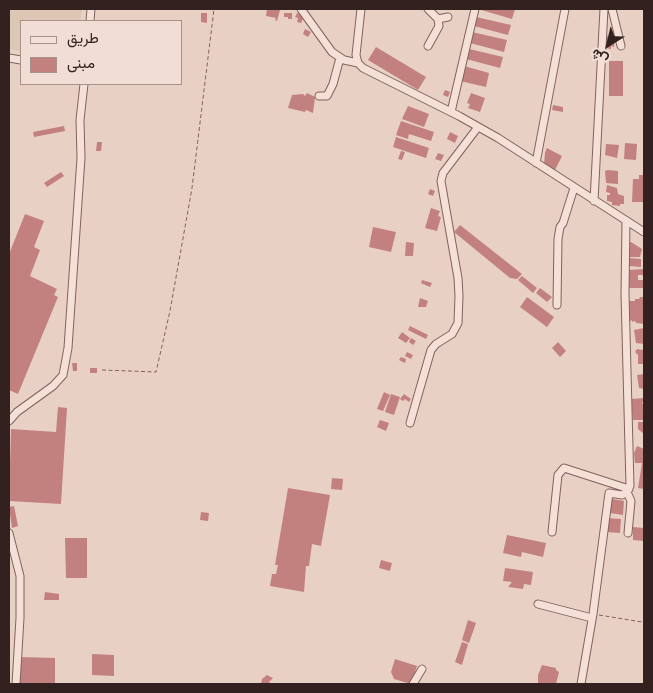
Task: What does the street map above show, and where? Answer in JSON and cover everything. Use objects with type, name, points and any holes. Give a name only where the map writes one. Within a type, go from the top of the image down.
[{"type":"street","points":[[301,9],[329,48],[340,58],[358,63],[367,71],[478,127],[644,232]]},
{"type":"street","points":[[358,63],[356,55],[361,9]]},
{"type":"street","points":[[428,9],[438,19],[438,26],[428,46]]},
{"type":"street","points":[[451,112],[475,9]]},
{"type":"street","points":[[536,163],[564,9]]},
{"type":"street","points":[[594,201],[604,9]]},
{"type":"street","points":[[612,9],[621,46]]},
{"type":"street","points":[[438,19],[448,17]]},
{"type":"street","points":[[318,96],[327,96],[333,84],[340,58]]},
{"type":"street","points":[[9,421],[17,412],[54,386],[63,375],[68,348],[81,158],[80,120],[84,85]]},
{"type":"street","points":[[410,423],[431,350],[436,344],[452,334],[458,324],[459,296],[457,271],[441,181],[443,174],[478,127]]},
{"type":"street","points":[[557,306],[558,239],[560,227],[574,188]]},
{"type":"street","points":[[626,221],[625,286],[629,421],[628,491],[631,501],[628,532]]},
{"type":"street","points":[[552,532],[558,475],[564,468],[584,473],[628,491]]},
{"type":"street","points":[[582,684],[609,493],[622,495],[628,491]]},
{"type":"street","points":[[9,533],[20,576],[20,618],[16,684]]},
{"type":"street","points":[[538,604],[593,616]]},
{"type":"street","points":[[413,684],[422,669]]},
{"type":"path","points":[[102,370],[156,372],[170,311],[192,188],[214,9]]},
{"type":"path","points":[[593,616],[642,622]]},
{"type":"shaded area","points":[[9,9],[82,9],[80,20],[20,20],[20,51],[9,49]]},
{"type":"building","points":[[267,9],[280,10],[277,21],[275,20],[276,18],[266,16]]},
{"type":"building","points":[[478,9],[515,9],[512,19]]},
{"type":"building","points":[[201,13],[207,13],[207,23],[201,22]]},
{"type":"building","points":[[284,13],[292,13],[292,19],[284,17]]},
{"type":"building","points":[[297,13],[304,16],[301,23],[297,22],[298,18],[295,17]]},
{"type":"building","points":[[476,17],[511,25],[508,35],[474,26]]},
{"type":"building","points":[[305,29],[311,32],[308,37],[303,34]]},
{"type":"building","points":[[472,32],[507,40],[504,52],[470,43]]},
{"type":"building","points":[[607,36],[615,37],[614,47],[611,46],[611,49],[606,48]]},
{"type":"building","points":[[376,47],[426,77],[418,90],[368,60]]},
{"type":"building","points":[[469,49],[503,57],[500,68],[466,59]]},
{"type":"building","points":[[609,61],[623,61],[623,96],[609,96]]},
{"type":"building","points":[[464,66],[489,73],[486,87],[460,81]]},
{"type":"building","points":[[445,90],[450,92],[448,97],[443,95]]},
{"type":"building","points":[[307,93],[315,97],[313,113],[306,110],[305,112],[288,108],[292,95],[303,94],[305,96]]},
{"type":"building","points":[[471,93],[485,98],[480,112],[468,108],[470,104],[467,103]]},
{"type":"building","points":[[553,105],[563,107],[563,112],[552,110]]},
{"type":"building","points":[[408,106],[429,114],[424,127],[402,119]]},
{"type":"building","points":[[401,121],[434,132],[431,141],[409,134],[408,139],[396,135]]},
{"type":"building","points":[[64,126],[65,131],[34,137],[33,132]]},
{"type":"building","points":[[450,132],[458,136],[455,143],[447,139]]},
{"type":"building","points":[[396,137],[429,148],[426,158],[393,147]]},
{"type":"building","points":[[97,142],[102,142],[101,151],[96,151]]},
{"type":"building","points":[[625,143],[637,144],[636,160],[624,159]]},
{"type":"building","points":[[606,144],[619,145],[617,158],[605,155]]},
{"type":"building","points":[[547,148],[562,156],[555,170],[544,164]]},
{"type":"building","points":[[401,151],[405,152],[402,160],[398,159]]},
{"type":"building","points":[[438,153],[444,155],[441,161],[435,159]]},
{"type":"building","points":[[605,171],[618,171],[618,184],[606,183]]},
{"type":"building","points":[[61,172],[64,176],[47,187],[44,183]]},
{"type":"building","points":[[639,175],[643,175],[644,202],[632,202],[633,179],[639,179]]},
{"type":"building","points":[[607,185],[617,188],[618,194],[624,196],[624,204],[620,204],[620,206],[612,205],[612,202],[607,201],[607,195],[610,195],[610,193],[606,192]]},
{"type":"building","points":[[430,189],[435,191],[433,196],[428,194]]},
{"type":"building","points":[[431,208],[440,211],[438,216],[441,217],[437,231],[425,228]]},
{"type":"building","points":[[25,214],[44,221],[34,247],[40,250],[30,276],[57,289],[54,295],[58,297],[18,394],[9,390],[9,254]]},
{"type":"building","points":[[460,225],[522,274],[517,279],[510,278],[454,232]]},
{"type":"building","points":[[373,227],[396,232],[391,252],[369,247]]},
{"type":"building","points":[[406,242],[414,243],[413,256],[405,256]]},
{"type":"building","points":[[631,242],[642,249],[640,257],[628,257],[626,246]]},
{"type":"building","points":[[629,258],[641,259],[641,267],[629,266]]},
{"type":"building","points":[[644,269],[644,275],[638,275],[638,280],[644,280],[644,288],[627,288],[627,270]]},
{"type":"building","points":[[522,276],[537,288],[533,293],[518,280]]},
{"type":"building","points":[[422,280],[432,283],[430,287],[421,283]]},
{"type":"building","points":[[540,288],[552,297],[547,302],[536,293]]},
{"type":"building","points":[[527,297],[554,317],[547,327],[520,307]]},
{"type":"building","points":[[644,297],[644,324],[630,321],[629,301],[635,301],[635,299]]},
{"type":"building","points":[[420,298],[428,301],[426,307],[418,307]]},
{"type":"building","points":[[410,326],[428,335],[426,339],[408,330]]},
{"type":"building","points":[[644,328],[644,344],[636,343],[634,330]]},
{"type":"building","points":[[402,332],[410,338],[406,343],[398,338]]},
{"type":"building","points":[[411,338],[416,341],[413,345],[409,342]]},
{"type":"building","points":[[558,342],[566,351],[560,357],[552,348]]},
{"type":"building","points":[[637,349],[644,350],[644,364],[638,364],[638,355],[635,352]]},
{"type":"building","points":[[407,352],[413,355],[411,359],[405,356]]},
{"type":"building","points":[[401,357],[406,359],[405,363],[399,360]]},
{"type":"building","points":[[72,363],[77,363],[77,371],[73,371]]},
{"type":"building","points":[[90,368],[97,368],[97,373],[90,373]]},
{"type":"building","points":[[644,374],[644,389],[639,388],[637,375]]},
{"type":"building","points":[[384,392],[390,395],[383,411],[377,409]]},
{"type":"building","points":[[391,394],[400,397],[394,415],[385,412]]},
{"type":"building","points":[[404,394],[411,399],[409,402],[405,399],[403,401],[400,399]]},
{"type":"building","points":[[644,398],[642,404],[644,404],[644,420],[633,420],[631,399]]},
{"type":"building","points":[[58,407],[67,408],[61,504],[9,501],[11,429],[56,432]]},
{"type":"building","points":[[380,420],[389,423],[386,431],[377,427]]},
{"type":"building","points":[[638,422],[644,422],[644,434],[638,429]]},
{"type":"building","points":[[637,446],[644,449],[644,489],[638,488],[642,463],[635,463],[634,453]]},
{"type":"building","points":[[332,478],[343,479],[342,490],[331,489]]},
{"type":"building","points":[[288,488],[330,495],[321,546],[312,544],[309,566],[306,566],[304,592],[270,586],[272,574],[276,574],[278,565],[275,565]]},
{"type":"building","points":[[612,499],[624,501],[623,515],[610,513]]},
{"type":"building","points":[[14,506],[18,526],[12,528],[9,507]]},
{"type":"building","points":[[201,512],[209,513],[208,521],[200,520]]},
{"type":"building","points":[[608,518],[621,519],[620,533],[607,532]]},
{"type":"building","points":[[633,527],[644,528],[644,541],[633,540]]},
{"type":"building","points":[[507,535],[546,543],[543,557],[522,552],[521,557],[503,553]]},
{"type":"building","points":[[65,538],[87,538],[87,578],[66,578]]},
{"type":"building","points":[[381,560],[392,563],[390,571],[379,568]]},
{"type":"building","points":[[505,568],[533,572],[531,585],[524,584],[523,589],[508,587],[512,582],[503,581]]},
{"type":"building","points":[[45,592],[59,594],[59,600],[44,600]]},
{"type":"building","points":[[468,620],[476,623],[469,643],[462,640]]},
{"type":"building","points":[[462,642],[468,644],[462,665],[455,662]]},
{"type":"building","points":[[92,654],[114,655],[114,676],[92,675]]},
{"type":"building","points":[[20,657],[55,658],[55,684],[20,684]]},
{"type":"building","points":[[395,659],[417,666],[411,684],[394,679],[391,672]]},
{"type":"building","points":[[542,665],[556,668],[559,672],[556,684],[538,684],[538,675]]},
{"type":"building","points":[[267,675],[273,678],[269,682],[271,684],[261,684],[262,679]]}]
